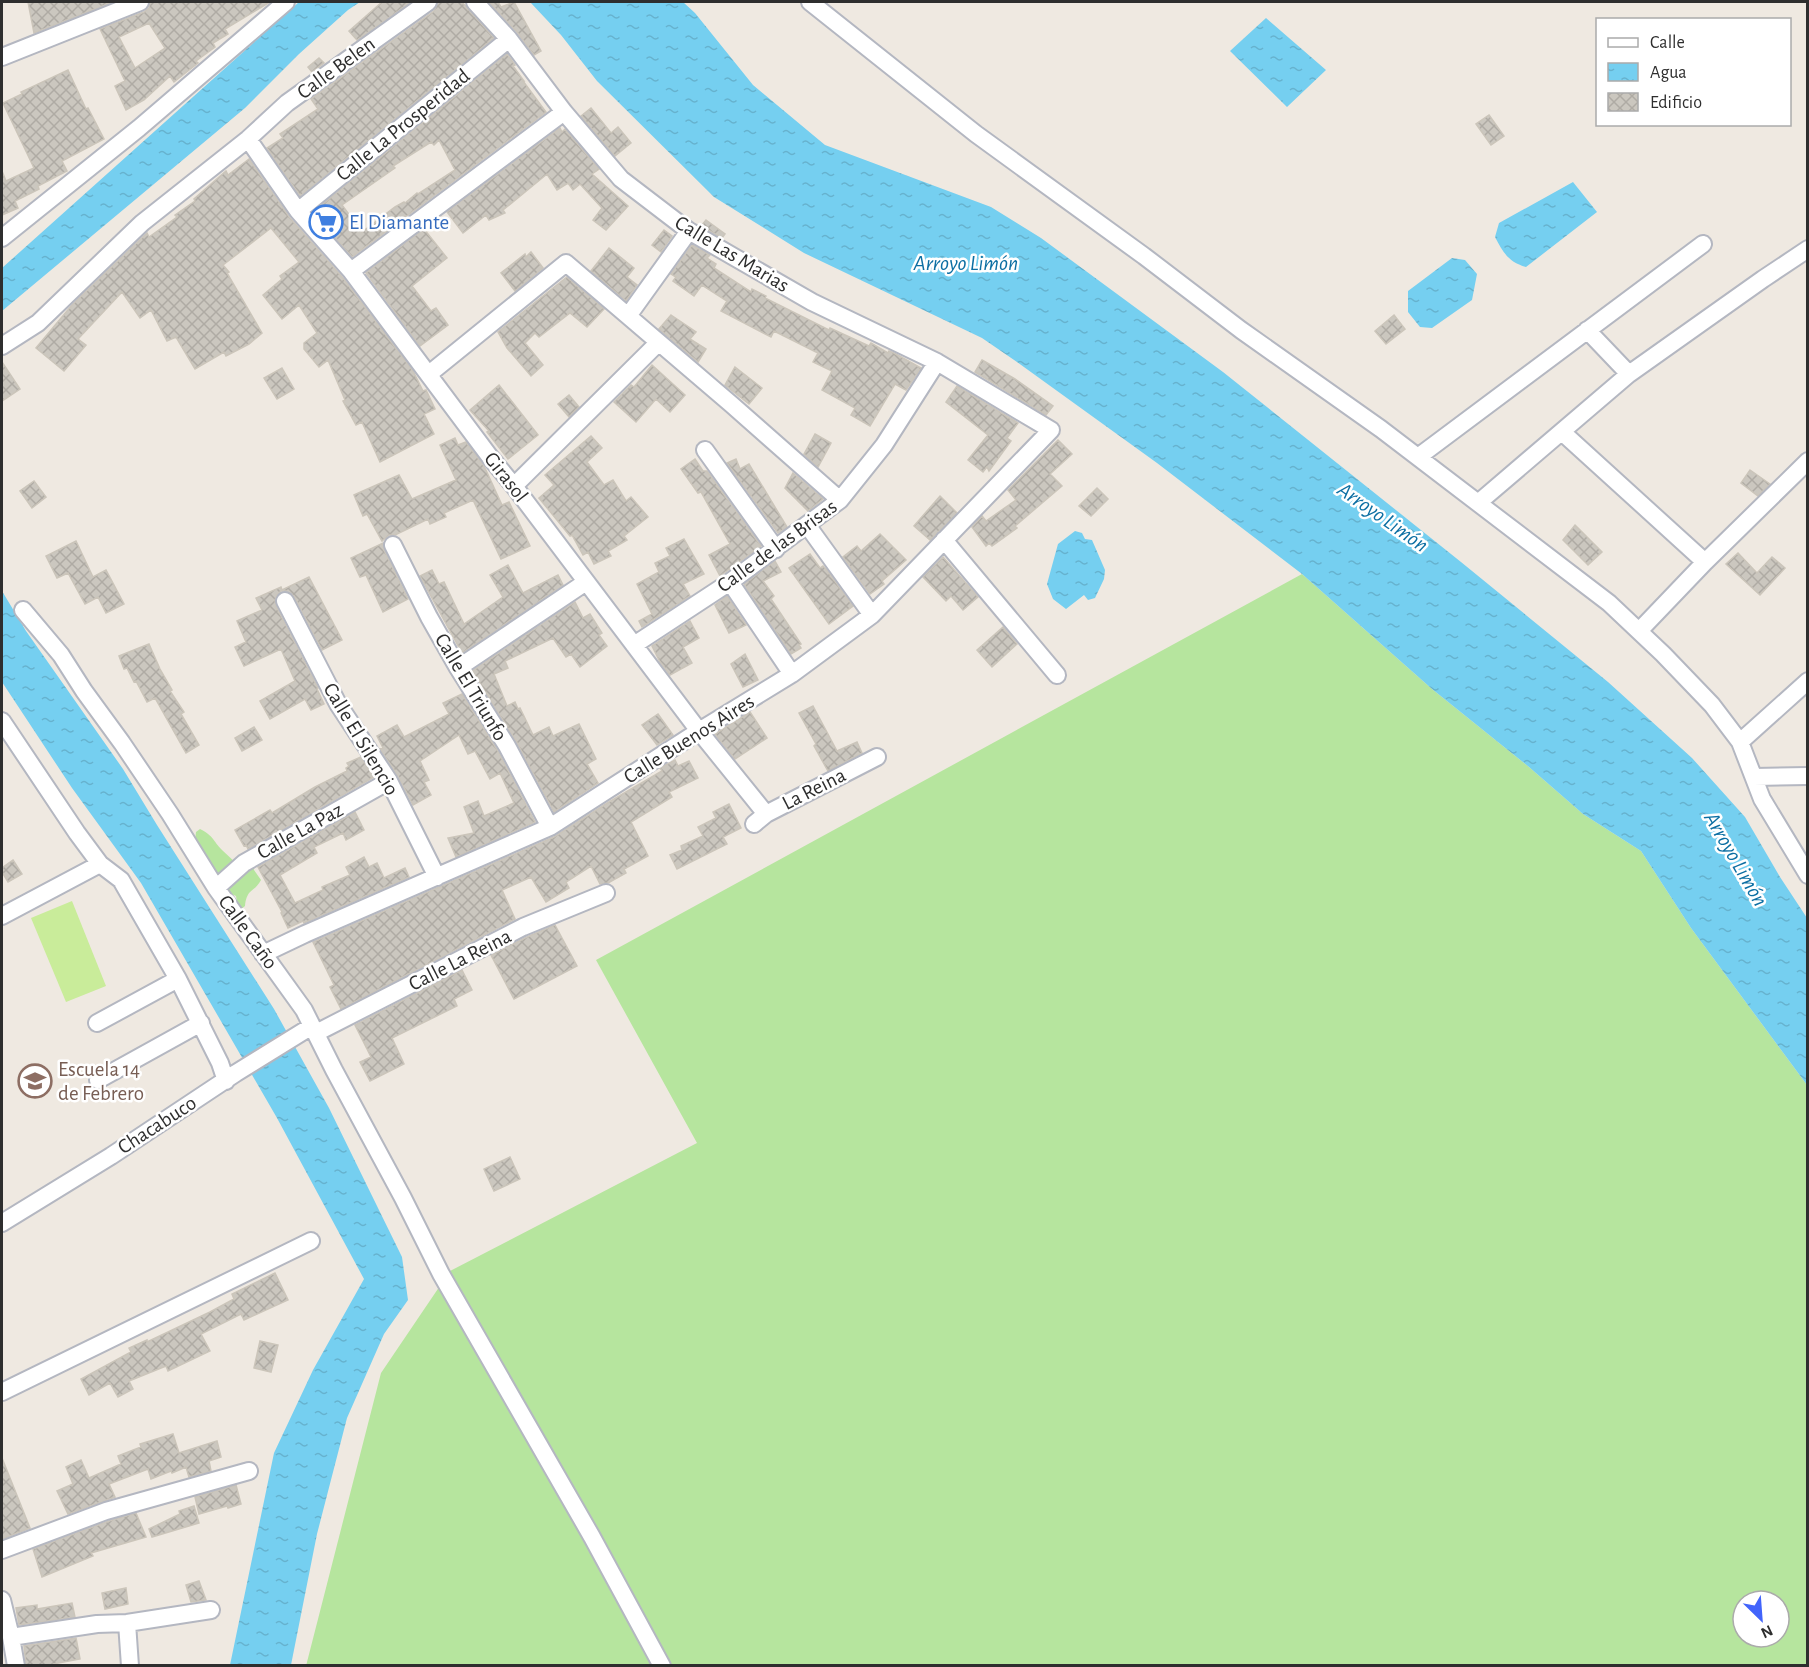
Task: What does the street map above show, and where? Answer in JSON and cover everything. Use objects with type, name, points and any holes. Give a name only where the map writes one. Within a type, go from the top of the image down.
[{"type":"street","points":[[2,57],[141,2]]},
{"type":"street","points":[[2,238],[139,128],[286,2]]},
{"type":"street","name":"Calle Belen","points":[[2,346],[38,323],[141,223],[248,140],[287,103],[428,2]]},
{"type":"street","name":"Calle Las Marias","points":[[475,2],[509,39],[564,112],[621,179],[689,231],[812,302],[937,362],[1051,430]]},
{"type":"street","points":[[810,2],[976,134],[1144,256],[1241,330],[1381,429],[1610,603],[1712,705],[1740,742],[1762,799],[1808,875]]},
{"type":"street","name":"Calle La Prosperidad","points":[[298,211],[509,39]]},
{"type":"street","points":[[351,271],[564,112]]},
{"type":"street","name":"Girasol","points":[[248,140],[298,211],[351,271],[699,731],[760,819]]},
{"type":"street","points":[[628,316],[689,231]]},
{"type":"street","points":[[1418,457],[1702,244]]},
{"type":"street","points":[[1478,503],[1629,374],[1808,249]]},
{"type":"street","points":[[429,374],[566,263],[840,500]]},
{"type":"street","points":[[1587,330],[1629,374]]},
{"type":"street","points":[[514,486],[658,343]]},
{"type":"street","name":"Calle de las Brisas","points":[[634,645],[730,582],[840,500],[884,446],[937,362]]},
{"type":"street","name":"Calle Buenos Aires","points":[[263,954],[550,827],[792,674],[872,615],[1051,430]]},
{"type":"street","points":[[1562,432],[1705,562]]},
{"type":"street","points":[[705,450],[776,549]]},
{"type":"street","points":[[1639,631],[1705,562],[1808,461]]},
{"type":"street","points":[[807,525],[872,615]]},
{"type":"street","points":[[944,540],[1058,675]]},
{"type":"street","name":"Calle El Triunfo","points":[[393,545],[429,617],[507,746],[550,827]]},
{"type":"street","points":[[458,668],[586,582]]},
{"type":"street","points":[[730,582],[792,674]]},
{"type":"street","name":"Calle El Silencio","points":[[285,601],[338,704],[389,782],[437,877]]},
{"type":"street","name":"Calle Caño","points":[[23,610],[61,655],[84,692],[170,814],[216,888],[304,1010],[310,1031],[334,1070],[441,1274],[592,1537],[662,1665]]},
{"type":"street","points":[[1740,742],[1808,681]]},
{"type":"street","points":[[2,721],[76,833],[100,864],[121,880],[178,980],[220,1063],[231,1077]]},
{"type":"street","name":"La Reina","points":[[760,819],[877,757]]},
{"type":"street","points":[[1754,777],[1808,776]]},
{"type":"street","name":"Calle La Paz","points":[[216,888],[244,863],[389,782]]},
{"type":"street","points":[[3,913],[100,864]]},
{"type":"street","name":"Calle La Reina","points":[[310,1031],[523,927],[606,893]]},
{"type":"street","points":[[97,1023],[178,980]]},
{"type":"street","points":[[98,1080],[201,1023]]},
{"type":"street","name":"Chacabuco","points":[[2,1223],[231,1077],[310,1031]]},
{"type":"street","points":[[2,1392],[311,1241]]},
{"type":"street","points":[[2,1550],[106,1510],[249,1471]]},
{"type":"street","points":[[2,1600],[16,1665]]},
{"type":"street","points":[[11,1637],[211,1610]]},
{"type":"street","points":[[127,1623],[130,1665]]},
{"type":"green space","points":[[1302,574],[1432,689],[1583,814],[1641,851],[1691,928],[1807,1085],[1807,1665],[306,1666],[381,1373],[450,1271],[697,1143],[596,960]]},
{"type":"green space","points":[[200,829],[211,836],[237,864],[216,876],[195,841],[196,832]]},
{"type":"green space","points":[[253,864],[261,880],[249,893],[245,906],[240,910],[236,896],[225,891]]},
{"type":"green space","points":[[72,901],[106,986],[66,1002],[31,918]]},
{"type":"water","points":[[299,2],[360,2],[299,54],[245,108],[2,311],[2,268]]},
{"type":"water","name":"Arroyo Limón","points":[[530,2],[683,2],[695,13],[753,85],[825,145],[991,207],[1041,238],[1223,372],[1608,682],[1692,758],[1745,817],[1807,918],[1807,1085],[1691,928],[1641,851],[1583,814],[1432,689],[1302,574],[1157,463],[1017,362],[982,338],[804,253],[714,197],[597,81],[561,35]]},
{"type":"water","points":[[1266,18],[1326,70],[1287,107],[1230,51]]},
{"type":"water","points":[[1573,182],[1597,212],[1526,267],[1510,259],[1495,237],[1499,223]]},
{"type":"water","points":[[1452,258],[1465,260],[1477,274],[1472,300],[1432,328],[1420,327],[1408,312],[1408,291]]},
{"type":"water","points":[[1075,531],[1082,533],[1085,539],[1092,540],[1105,570],[1104,579],[1095,598],[1088,600],[1084,595],[1066,609],[1053,599],[1047,584],[1058,544]]},
{"type":"water","points":[[2,591],[26,631],[123,769],[274,1009],[329,1108],[402,1257],[408,1300],[384,1334],[347,1418],[317,1534],[291,1665],[230,1665],[274,1453],[313,1370],[364,1279],[277,1118],[141,883],[72,788],[2,682]]},
{"type":"building","points":[[28,2],[113,2],[34,33]]},
{"type":"building","points":[[150,2],[270,2],[225,29],[228,34],[213,43],[215,47],[174,82],[170,76],[144,100],[126,110],[115,86],[125,81],[100,29],[149,8]],"holes":[[[149,23],[165,48],[135,68],[119,37]]]},
{"type":"building","points":[[382,2],[411,2],[357,40],[349,31]]},
{"type":"building","points":[[438,2],[462,2],[494,38],[300,196],[267,148],[283,138],[280,134],[318,109],[311,99],[434,11]]},
{"type":"building","points":[[489,2],[498,2],[501,7],[514,2],[541,51],[534,55],[517,32]]},
{"type":"building","points":[[507,54],[546,112],[352,257],[313,212]],"holes":[[[439,140],[455,170],[405,203],[395,207],[362,232],[342,205],[395,168],[393,166],[431,142],[434,145]]]},
{"type":"building","points":[[319,58],[324,63],[312,72],[308,67]]},
{"type":"building","points":[[68,70],[86,109],[88,108],[104,139],[62,161],[67,171],[15,201],[18,208],[2,215],[2,171],[6,181],[34,168],[3,103]]},
{"type":"building","points":[[591,108],[611,133],[618,127],[631,143],[615,156],[581,116]]},
{"type":"building","points":[[1489,115],[1504,136],[1491,145],[1476,124]]},
{"type":"building","points":[[560,128],[562,132],[565,129],[599,169],[592,174],[628,206],[606,230],[593,220],[602,208],[580,184],[573,190],[568,183],[557,190],[547,174],[503,210],[505,213],[489,220],[486,215],[463,233],[447,212]]},
{"type":"building","points":[[249,159],[290,218],[343,278],[413,371],[423,391],[426,390],[435,409],[424,414],[434,434],[380,462],[362,422],[356,425],[343,401],[345,400],[328,360],[319,367],[304,349],[304,343],[317,333],[299,305],[282,319],[263,295],[282,279],[280,276],[299,262],[271,228],[223,265],[262,333],[249,344],[226,356],[224,352],[195,369],[176,337],[167,341],[151,310],[140,318],[122,292],[78,339],[86,345],[64,371],[36,348],[72,305],[147,233],[149,237],[177,217],[175,215],[195,201],[194,199],[226,171],[228,175]]},
{"type":"building","points":[[706,220],[725,234],[722,238],[701,226]]},
{"type":"building","points":[[424,229],[447,258],[412,286],[431,311],[436,308],[448,325],[420,346],[366,273]]},
{"type":"building","points":[[664,230],[672,236],[661,252],[652,245]]},
{"type":"building","points":[[692,245],[710,255],[707,258],[716,264],[714,268],[751,292],[752,289],[766,296],[765,298],[829,330],[830,328],[869,346],[871,343],[921,368],[906,390],[895,384],[870,426],[851,415],[855,408],[822,390],[832,371],[813,362],[818,353],[774,331],[771,337],[721,311],[727,301],[702,285],[694,296],[673,281],[676,277],[671,274]]},
{"type":"building","points":[[609,248],[634,268],[627,277],[637,285],[626,301],[591,271]]},
{"type":"building","points":[[531,252],[543,268],[515,291],[501,273],[525,254],[526,257]]},
{"type":"building","points":[[567,277],[604,309],[587,327],[570,313],[539,337],[535,333],[525,343],[543,365],[531,376],[507,348],[498,332]]},
{"type":"building","points":[[671,315],[696,332],[690,339],[706,349],[698,362],[659,329]]},
{"type":"building","points":[[1394,315],[1405,329],[1386,344],[1375,331]]},
{"type":"building","points":[[982,360],[1015,379],[1053,406],[1046,415],[975,372]]},
{"type":"building","points":[[2,362],[20,389],[2,401]]},
{"type":"building","points":[[652,365],[685,395],[670,412],[656,399],[636,422],[614,402],[631,385],[634,387]]},
{"type":"building","points":[[735,367],[762,388],[749,404],[725,385]]},
{"type":"building","points":[[282,368],[294,389],[277,399],[264,378]]},
{"type":"building","points":[[499,385],[538,435],[508,459],[487,432],[489,431],[470,410]]},
{"type":"building","points":[[957,386],[1018,423],[1007,438],[1011,441],[989,471],[987,467],[983,472],[968,460],[988,435],[946,402]]},
{"type":"building","points":[[569,395],[579,407],[569,417],[558,404]]},
{"type":"building","points":[[815,434],[831,443],[818,467],[804,454]]},
{"type":"building","points":[[591,436],[602,448],[587,462],[604,485],[613,480],[626,501],[631,497],[648,517],[624,536],[627,540],[608,551],[611,556],[594,564],[588,552],[583,555],[572,535],[570,536],[539,498],[554,485],[545,475]]},
{"type":"building","points":[[455,438],[458,445],[466,442],[484,466],[502,505],[509,502],[530,546],[501,559],[473,500],[444,513],[446,517],[430,524],[428,519],[395,535],[389,535],[382,541],[367,514],[363,516],[354,495],[399,475],[412,499],[456,480],[440,445]]},
{"type":"building","points":[[1058,440],[1072,454],[1050,474],[1062,486],[1015,526],[1017,528],[992,546],[989,543],[986,546],[972,527],[982,516],[986,521],[1016,500],[1008,490]]},
{"type":"building","points":[[695,459],[703,471],[707,471],[761,546],[720,576],[709,555],[730,544],[701,492],[698,493],[681,469]]},
{"type":"building","points":[[736,459],[740,469],[749,464],[787,527],[778,533],[727,463]]},
{"type":"building","points":[[1750,470],[1770,484],[1758,496],[1741,483]]},
{"type":"building","points":[[793,473],[823,499],[808,511],[785,488]]},
{"type":"building","points":[[34,481],[46,497],[32,508],[20,491]]},
{"type":"building","points":[[1097,488],[1108,499],[1091,516],[1079,506]]},
{"type":"building","points":[[940,496],[957,513],[930,540],[914,526]]},
{"type":"building","points":[[1575,525],[1602,552],[1588,565],[1563,540]]},
{"type":"building","points":[[880,534],[906,560],[882,581],[884,584],[870,594],[843,557],[857,546],[861,551]]},
{"type":"building","points":[[684,539],[704,574],[683,584],[690,596],[642,627],[639,621],[652,614],[637,584],[659,572],[655,563],[670,556],[666,548]]},
{"type":"building","points":[[76,541],[93,577],[106,570],[124,604],[106,613],[98,597],[85,604],[68,573],[57,578],[46,556]]},
{"type":"building","points":[[383,543],[384,550],[408,599],[383,612],[366,575],[360,577],[351,558]]},
{"type":"building","points":[[1738,553],[1757,573],[1772,557],[1785,568],[1760,595],[1726,564]]},
{"type":"building","points":[[810,554],[820,568],[823,566],[827,570],[853,606],[829,624],[789,568]]},
{"type":"building","points":[[943,557],[978,597],[963,610],[951,596],[946,601],[923,577]]},
{"type":"building","points":[[775,561],[781,572],[763,581],[774,596],[771,599],[801,644],[799,645],[801,648],[791,654],[744,584]]},
{"type":"building","points":[[508,565],[523,593],[558,575],[563,585],[462,653],[420,576],[432,570],[439,584],[444,582],[464,624],[503,597],[490,575]]},
{"type":"building","points":[[309,577],[342,640],[322,650],[294,596],[286,591],[281,591],[277,595],[276,606],[324,704],[311,710],[305,699],[270,719],[260,701],[295,681],[281,649],[244,666],[235,647],[246,642],[237,621],[262,610],[256,598],[281,587],[282,590]]},
{"type":"building","points":[[727,596],[746,625],[729,633],[715,605]]},
{"type":"building","points":[[575,602],[583,618],[590,614],[602,633],[599,635],[607,646],[580,667],[571,654],[566,657],[553,638],[505,661],[508,668],[494,674],[507,706],[515,702],[533,735],[549,727],[553,736],[579,724],[596,759],[587,764],[598,783],[554,812],[516,741],[472,671]]},
{"type":"building","points":[[690,621],[699,638],[683,647],[692,663],[670,675],[652,646]]},
{"type":"building","points":[[1003,627],[1017,644],[992,667],[977,650]]},
{"type":"building","points":[[149,644],[172,690],[170,691],[184,712],[181,714],[199,745],[186,753],[155,698],[147,702],[127,668],[124,669],[119,656]]},
{"type":"building","points":[[745,654],[758,680],[743,687],[731,664]]},
{"type":"building","points":[[462,694],[498,751],[535,822],[456,857],[448,838],[474,833],[464,807],[478,801],[484,816],[514,803],[500,773],[490,779],[475,751],[468,754],[459,735],[420,761],[429,780],[424,782],[431,795],[413,805],[398,776],[380,749],[383,748],[377,736],[397,725],[404,737],[449,714],[443,703]]},
{"type":"building","points":[[813,706],[837,751],[857,742],[862,753],[828,771],[799,713]]},
{"type":"building","points":[[750,712],[767,738],[735,759],[715,734]]},
{"type":"building","points":[[658,714],[673,735],[657,745],[642,725]]},
{"type":"building","points":[[254,727],[262,740],[242,751],[235,738]]},
{"type":"building","points":[[361,757],[374,777],[248,849],[246,845],[244,846],[235,830],[270,810],[272,813],[347,771],[346,768],[349,766],[347,763]]},
{"type":"building","points":[[675,760],[678,766],[689,761],[698,778],[669,792],[672,797],[631,822],[648,856],[624,869],[626,873],[608,883],[600,884],[591,866],[566,882],[569,888],[546,902],[531,877],[502,890],[515,919],[341,1009],[330,987],[334,985],[313,942],[554,837],[662,771],[660,768]]},
{"type":"building","points":[[729,804],[741,828],[723,837],[727,844],[677,869],[670,855],[682,850],[681,846],[703,836],[698,827],[716,818],[713,812]]},
{"type":"building","points":[[355,812],[364,830],[346,840],[343,833],[314,847],[317,853],[280,875],[295,903],[323,890],[322,887],[350,875],[346,867],[364,857],[369,867],[377,863],[384,878],[405,868],[409,877],[288,928],[258,867]]},
{"type":"building","points":[[13,860],[22,874],[8,882],[2,868]]},
{"type":"building","points":[[555,925],[577,966],[514,999],[491,955]]},
{"type":"building","points":[[462,970],[472,990],[454,999],[457,1006],[392,1038],[404,1064],[370,1081],[360,1062],[371,1057],[355,1025]]},
{"type":"building","points":[[510,1157],[520,1179],[494,1191],[484,1169]]},
{"type":"building","points":[[275,1273],[288,1300],[244,1320],[241,1314],[201,1334],[210,1351],[168,1371],[166,1366],[129,1381],[133,1389],[118,1397],[110,1383],[89,1395],[81,1379],[131,1352],[129,1348],[147,1340],[147,1342],[210,1312],[234,1299],[232,1294]]},
{"type":"building","points":[[260,1341],[278,1345],[271,1372],[254,1368]]},
{"type":"building","points":[[173,1434],[179,1453],[217,1441],[221,1457],[209,1461],[211,1471],[189,1477],[186,1467],[151,1479],[148,1469],[109,1484],[115,1497],[68,1514],[57,1491],[73,1484],[66,1467],[81,1460],[89,1478],[121,1464],[118,1456],[141,1447],[140,1444]]},
{"type":"building","points":[[2,1458],[30,1528],[2,1539]]},
{"type":"building","points":[[236,1485],[241,1504],[199,1514],[195,1497]]},
{"type":"building","points":[[194,1506],[199,1523],[152,1537],[149,1529],[180,1514],[179,1511]]},
{"type":"building","points":[[136,1513],[146,1537],[91,1553],[93,1556],[42,1577],[33,1549]]},
{"type":"building","points":[[199,1581],[206,1600],[191,1602],[186,1585]]},
{"type":"building","points":[[126,1588],[128,1604],[105,1609],[102,1593]]},
{"type":"building","points":[[72,1603],[75,1617],[19,1625],[16,1608],[37,1605],[37,1609]]},
{"type":"building","points":[[76,1638],[80,1659],[53,1665],[26,1665],[24,1646]]},
{"type":"place","name":"El Diamante","points":[[326,222]]},
{"type":"place","name":"Escuela 14 de Febrero","points":[[35,1081]]}]
